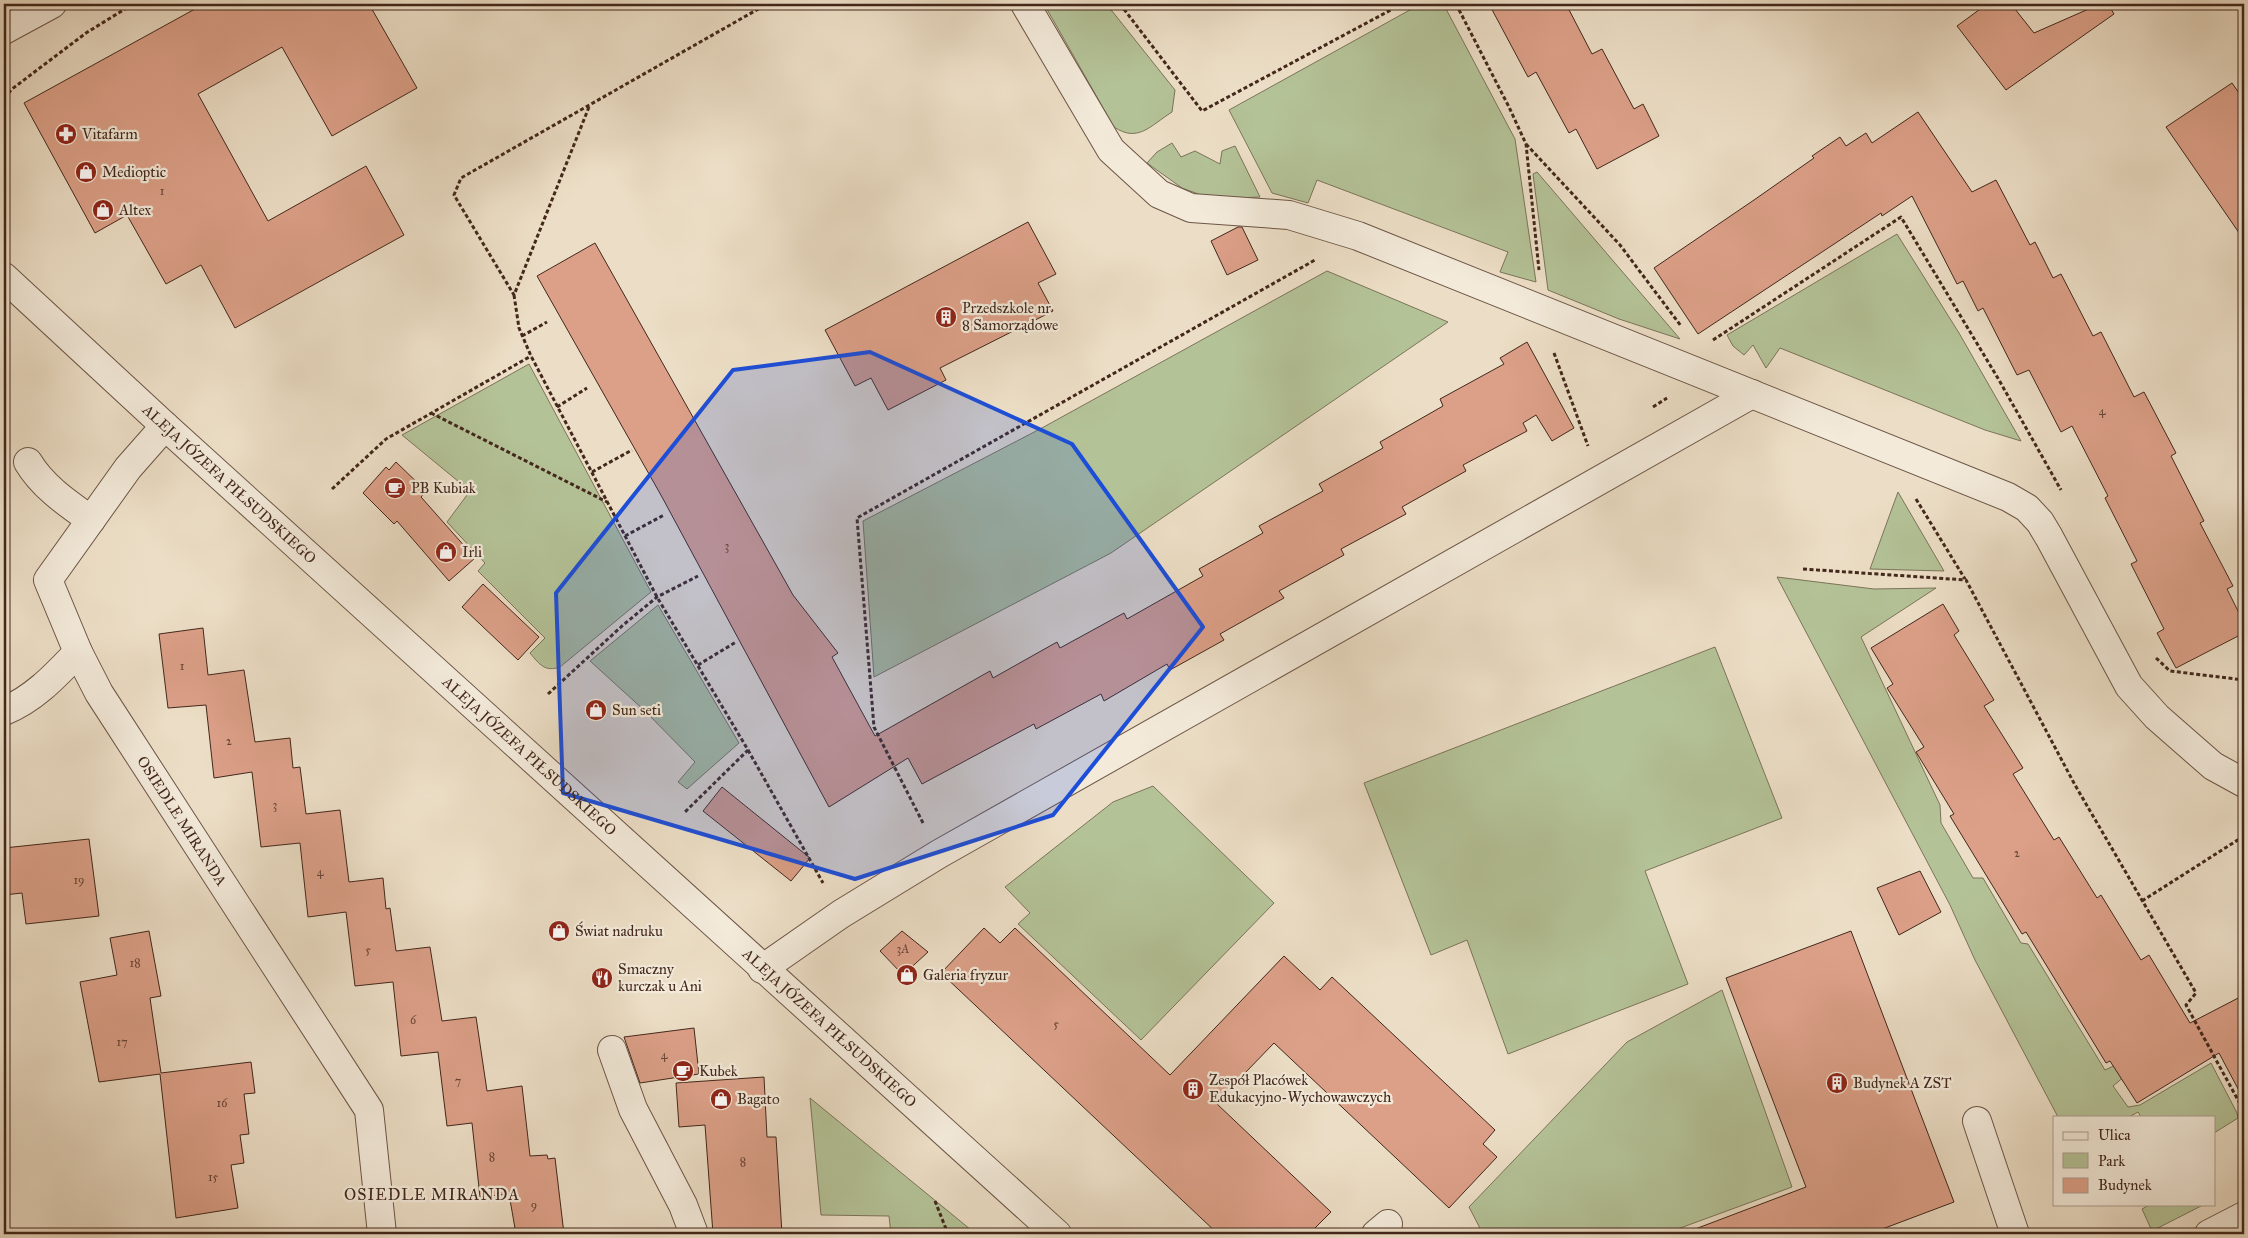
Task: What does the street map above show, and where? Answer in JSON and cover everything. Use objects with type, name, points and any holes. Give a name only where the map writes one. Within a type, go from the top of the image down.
[{"type":"street","points":[[4,30],[52,4]]},
{"type":"street","points":[[1025,4],[1111,150],[1159,194],[1192,208],[1289,215],[1358,236],[1999,493],[2027,508],[2040,522],[2049,537],[2128,686],[2157,717],[2213,766],[2244,784]]},
{"type":"street","name":"ALEJA JÓZEFA PIŁSUDSKIEGO","points":[[4,277],[165,426],[1057,1234]]},
{"type":"street","points":[[762,968],[841,914],[939,854],[1752,394]]},
{"type":"street","name":"OSIEDLE MIRANDA","points":[[165,426],[128,468],[48,580],[78,652],[99,693],[369,1110],[382,1234]]},
{"type":"street","points":[[28,462],[36,477],[91,520]]},
{"type":"street","points":[[4,711],[15,706],[49,682],[78,652]]},
{"type":"street","points":[[612,1050],[633,1110],[683,1205],[694,1234]]},
{"type":"street","points":[[1977,1121],[2015,1234]]},
{"type":"street","points":[[2209,1234],[2244,1216]]},
{"type":"path","points":[[4,98],[12,89],[86,33],[133,4]]},
{"type":"path","points":[[766,4],[461,178],[454,195],[514,295],[519,328],[531,356],[625,536],[658,597],[841,914]]},
{"type":"path","points":[[1120,4],[1202,111],[1402,4]]},
{"type":"path","points":[[1456,4],[1509,106],[1526,144],[1539,276]]},
{"type":"path","points":[[514,295],[589,106]]},
{"type":"path","points":[[1526,144],[1620,245],[1684,330]]},
{"type":"path","points":[[1705,345],[1901,217],[1999,380],[2066,497]]},
{"type":"path","points":[[939,854],[874,728],[857,518],[1322,256]]},
{"type":"path","points":[[522,336],[546,322]]},
{"type":"path","points":[[332,489],[386,439],[531,356]]},
{"type":"path","points":[[557,406],[587,388]]},
{"type":"path","points":[[431,413],[608,502]]},
{"type":"path","points":[[592,472],[632,450]]},
{"type":"path","points":[[1915,498],[1966,580],[2075,785],[2196,994],[2186,1005],[2244,1111]]},
{"type":"path","points":[[625,536],[664,515]]},
{"type":"path","points":[[1803,569],[1966,580]]},
{"type":"path","points":[[548,694],[622,626],[658,597],[698,576]]},
{"type":"path","points":[[698,665],[736,642]]},
{"type":"path","points":[[2153,655],[2170,672],[2244,680]]},
{"type":"path","points":[[685,812],[748,750]]},
{"type":"path","points":[[2142,901],[2244,836]]},
{"type":"path","points":[[935,1201],[948,1234]]},
{"type":"highlighted area","points":[[870,352],[1072,444],[1203,627],[1053,815],[855,879],[563,793],[556,593],[733,370]]},
{"type":"green space","points":[[1044,4],[1100,4],[1112,11],[1175,90],[1172,112],[1144,131],[1137,133],[1122,132],[1114,127]]},
{"type":"green space","points":[[1417,6],[1446,9],[1515,139],[1536,282],[1500,272],[1508,252],[1317,180],[1308,203],[1272,193],[1229,110]]},
{"type":"green space","points":[[1172,143],[1181,157],[1195,151],[1220,164],[1222,151],[1235,146],[1260,197],[1212,199],[1182,188],[1147,163],[1157,152]]},
{"type":"green space","points":[[1537,172],[1680,339],[1619,319],[1548,290],[1533,174]]},
{"type":"green space","points":[[1897,234],[1959,333],[2021,441],[1985,430],[1780,348],[1766,368],[1753,345],[1744,355],[1733,346],[1727,335]]},
{"type":"green space","points":[[1327,271],[1448,322],[1111,553],[874,677],[863,521],[1040,429]]},
{"type":"green space","points":[[529,364],[651,592],[560,667],[550,669],[543,666],[530,653],[545,638],[478,571],[485,563],[447,522],[470,491],[402,435]]},
{"type":"green space","points":[[1898,492],[1944,571],[1870,569]]},
{"type":"green space","points":[[1777,577],[1874,589],[1936,588],[1861,637],[1940,805],[1941,823],[1973,878],[1983,878],[2021,943],[2028,944],[2105,1070],[2118,1064],[2125,1076],[2113,1086],[2128,1107],[2140,1105],[2211,1063],[2238,1118],[2216,1132],[2216,1116],[2140,1116],[2138,1112],[2131,1116],[2057,1116],[1975,960],[1950,905]]},
{"type":"green space","points":[[658,605],[739,743],[687,789],[678,782],[695,762],[645,711],[590,661]]},
{"type":"green space","points":[[1715,647],[1782,818],[1645,871],[1688,984],[1508,1054],[1467,940],[1431,955],[1364,783]]},
{"type":"green space","points":[[1153,786],[1274,903],[1141,1040],[1018,924],[1030,913],[1005,887],[1113,802]]},
{"type":"green space","points":[[1722,990],[1792,1187],[1664,1234],[1655,1234],[1653,1229],[1639,1234],[1483,1234],[1469,1207],[1627,1042]]},
{"type":"green space","points":[[810,1098],[976,1234],[891,1234],[889,1216],[821,1215]]},
{"type":"green space","points":[[2147,1206],[2201,1206],[2152,1231],[2142,1209]]},
{"type":"building","points":[[204,4],[369,4],[417,88],[332,136],[282,47],[198,94],[268,221],[366,166],[404,235],[235,328],[201,265],[166,284],[127,215],[95,233],[24,103]]},
{"type":"building","points":[[1489,4],[1566,4],[1592,54],[1602,49],[1634,109],[1643,104],[1659,136],[1597,169],[1576,129],[1569,133],[1536,72],[1528,77]]},
{"type":"building","points":[[1987,4],[2011,4],[2034,33],[2100,4],[2108,4],[2114,14],[2006,90],[1957,26]]},
{"type":"building","points":[[2232,83],[2244,100],[2244,240],[2166,127]]},
{"type":"building","points":[[1918,112],[1972,192],[1996,180],[2030,245],[2035,242],[2053,278],[2061,274],[2093,336],[2101,332],[2134,397],[2144,392],[2176,453],[2171,456],[2204,521],[2200,523],[2233,586],[2227,589],[2244,623],[2244,633],[2176,668],[2157,633],[2164,629],[2131,564],[2137,561],[2105,498],[2108,496],[2072,426],[2061,432],[2029,370],[2017,375],[1983,308],[1978,311],[1963,281],[1957,284],[1912,196],[1882,216],[1881,213],[1698,334],[1654,268],[1814,158],[1812,156],[1840,137],[1846,146],[1866,133],[1872,143]]},
{"type":"building","name":"Przedszkole nr 8 Samorządowe","points":[[1028,222],[1056,274],[1038,283],[1053,311],[940,368],[946,380],[888,410],[871,378],[855,386],[825,330]]},
{"type":"building","points":[[1238,227],[1242,227],[1258,260],[1227,275],[1211,241]]},
{"type":"building","points":[[595,243],[793,595],[838,653],[832,657],[875,736],[990,671],[993,678],[1057,642],[1060,648],[1124,613],[1127,619],[1203,576],[1199,569],[1263,533],[1259,526],[1323,491],[1319,484],[1383,448],[1380,442],[1443,406],[1440,399],[1504,364],[1500,358],[1527,342],[1574,428],[1552,441],[1536,415],[1523,423],[1527,431],[1463,465],[1466,471],[1402,507],[1406,514],[1341,549],[1344,555],[1279,591],[1284,598],[1220,634],[1224,640],[1170,670],[1167,664],[1104,701],[1101,694],[1036,729],[1034,724],[922,784],[908,758],[829,807],[662,497],[537,276]]},
{"type":"building","points":[[396,462],[426,491],[421,497],[475,558],[449,581],[397,521],[394,524],[363,493],[386,467],[389,470]]},
{"type":"building","points":[[483,584],[539,637],[518,660],[462,607]]},
{"type":"building","points":[[1943,604],[1959,631],[1954,635],[1994,700],[1984,706],[2023,768],[2013,774],[2054,840],[2059,837],[2097,898],[2101,895],[2141,960],[2149,955],[2190,1023],[2244,995],[2244,1100],[2219,1053],[2137,1103],[2110,1061],[2106,1063],[2026,932],[2022,934],[1950,816],[1954,814],[1916,752],[1924,747],[1887,688],[1893,684],[1871,648]]},
{"type":"building","points":[[203,628],[208,675],[244,670],[255,742],[290,738],[293,768],[300,767],[306,814],[340,810],[349,882],[383,878],[386,909],[390,908],[396,951],[430,947],[442,1021],[476,1017],[487,1091],[522,1086],[530,1156],[547,1155],[548,1159],[555,1158],[564,1234],[516,1234],[509,1194],[480,1197],[472,1123],[447,1126],[438,1052],[401,1056],[393,982],[355,986],[346,912],[308,917],[300,843],[261,847],[252,772],[214,778],[206,705],[168,708],[159,634]]},
{"type":"building","points":[[722,787],[810,858],[791,881],[703,811]]},
{"type":"building","points":[[89,839],[99,916],[26,924],[22,893],[4,895],[4,848]]},
{"type":"building","points":[[1920,871],[1941,912],[1899,935],[1877,888]]},
{"type":"building","points":[[984,928],[1000,943],[1015,928],[1170,1075],[1284,956],[1320,990],[1332,977],[1495,1130],[1483,1144],[1497,1157],[1449,1208],[1274,1043],[1216,1103],[1331,1212],[1309,1234],[1218,1234],[941,973]]},
{"type":"building","points":[[149,931],[161,996],[150,998],[161,1073],[251,1062],[255,1093],[244,1094],[249,1134],[240,1135],[244,1163],[231,1165],[238,1208],[176,1218],[160,1074],[99,1082],[80,982],[117,975],[110,938]]},
{"type":"building","points":[[902,931],[928,952],[903,975],[880,951]]},
{"type":"building","name":"Budynek A ZST","points":[[1851,931],[1954,1202],[1869,1234],[1690,1234],[1690,1231],[1806,1187],[1726,978]]},
{"type":"building","points":[[694,1028],[699,1074],[640,1083],[624,1037]]},
{"type":"building","points":[[764,1077],[767,1137],[776,1137],[782,1234],[713,1234],[705,1125],[679,1127],[676,1083]]},
{"type":"place","name":"Vitafarm","points":[[66,134]]},
{"type":"place","name":"Medioptic","points":[[86,172]]},
{"type":"place","name":"Altex","points":[[103,210]]},
{"type":"place","name":"Przedszkole nr 8 Samorządowe","points":[[946,317]]},
{"type":"place","name":"PB Kubiak","points":[[395,488]]},
{"type":"place","name":"Irli","points":[[446,552]]},
{"type":"place","name":"Sun seti","points":[[596,710]]},
{"type":"place","name":"Świat nadruku","points":[[559,931]]},
{"type":"place","name":"Galeria fryzur","points":[[907,975]]},
{"type":"place","name":"Smaczny kurczak u Ani","points":[[602,978]]},
{"type":"place","name":"Kubek","points":[[683,1071]]},
{"type":"place","name":"Budynek A ZST","points":[[1837,1083]]},
{"type":"place","name":"Zespół Placówek Edukacyjno-Wychowawczych","points":[[1193,1089]]},
{"type":"place","name":"Bagato","points":[[721,1099]]},
{"type":"district","name":"OSIEDLE MIRANDA","points":[[432,1194]]}]
